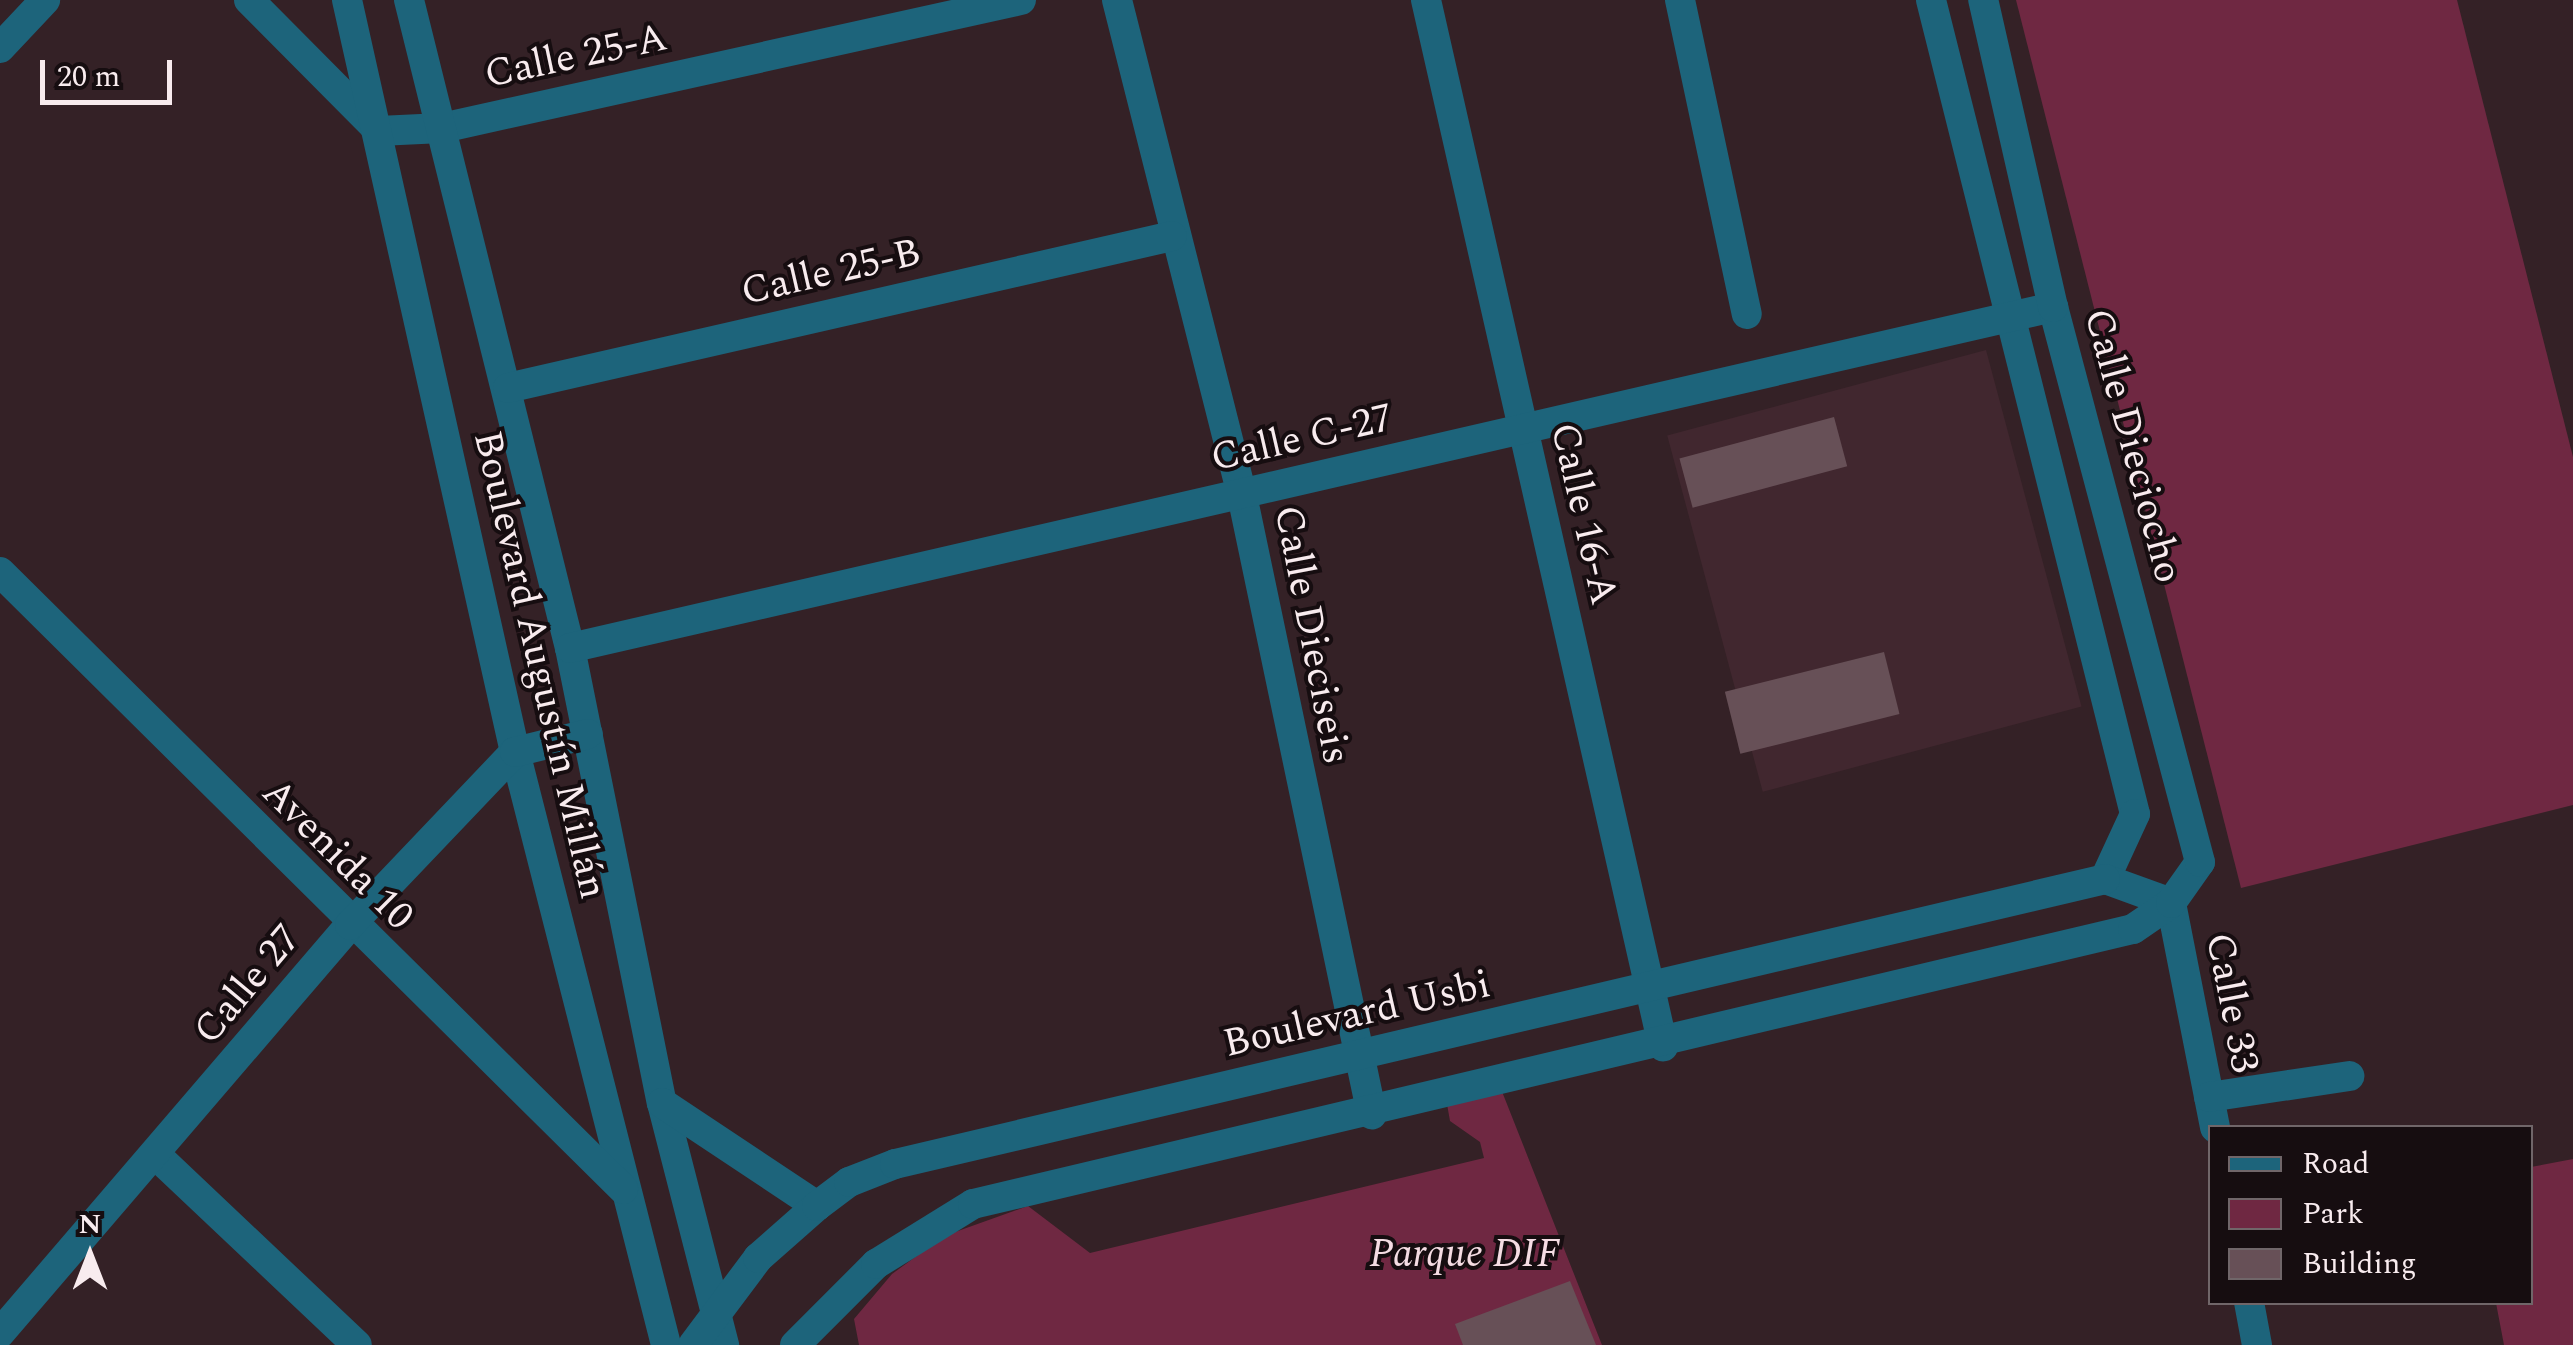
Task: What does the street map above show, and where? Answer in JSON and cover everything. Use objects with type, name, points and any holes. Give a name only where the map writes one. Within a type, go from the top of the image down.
[{"type":"street","points":[[0,48],[45,0]]},
{"type":"street","points":[[249,0],[378,131]]},
{"type":"street","name":"Boulevard Augustín Millán","points":[[347,0],[514,752],[666,1345]]},
{"type":"street","name":"Boulevard Augustín Millán","points":[[409,0],[570,648],[662,1103],[720,1330]]},
{"type":"street","name":"Calle 25-A","points":[[378,131],[442,128],[1021,0]]},
{"type":"street","name":"Calle Dieciseis","points":[[1117,0],[1172,236],[1242,495],[1356,1056],[1372,1115]]},
{"type":"street","name":"Calle 16-A","points":[[1426,0],[1662,1046]]},
{"type":"street","points":[[1680,0],[1747,314]]},
{"type":"street","points":[[1931,0],[2005,316],[2135,814],[2106,879]]},
{"type":"street","name":"Calle Dieciocho","points":[[1983,0],[2053,306],[2200,862],[2171,903]]},
{"type":"street","name":"Calle 25-B","points":[[508,388],[1172,236]]},
{"type":"street","name":"Calle C-27","points":[[570,648],[2053,306]]},
{"type":"street","name":"Avenida 10","points":[[0,572],[350,925],[623,1189]]},
{"type":"street","points":[[514,752],[588,734]]},
{"type":"street","name":"Calle 27","points":[[0,1332],[158,1156],[350,925],[514,752]]},
{"type":"street","name":"Calle 33","points":[[2106,879],[2171,903],[2214,1125]]},
{"type":"street","name":"Boulevard Usbi","points":[[693,1345],[720,1330],[758,1258],[816,1206],[848,1182],[895,1164],[1648,991],[2106,879]]},
{"type":"street","points":[[795,1345],[876,1264],[973,1204],[1372,1115],[2133,930],[2171,903]]},
{"type":"street","points":[[2209,1096],[2349,1076]]},
{"type":"street","points":[[662,1103],[816,1206]]},
{"type":"street","points":[[158,1156],[357,1345]]},
{"type":"street","points":[[2250,1305],[2257,1345]]},
{"type":"shaded area","points":[[1986,350],[2082,706],[1763,792],[1667,435]]},
{"type":"green space","points":[[2016,0],[2457,0],[2573,457],[2573,805],[2241,888]]},
{"type":"green space","name":"Parque DIF","points":[[1501,1089],[1602,1345],[859,1345],[854,1319],[892,1274],[944,1236],[1028,1206],[1090,1253],[1484,1158],[1480,1142],[1450,1121],[1447,1104]]},
{"type":"green space","points":[[2573,1159],[2573,1345],[2504,1345],[2496,1305],[2533,1305],[2533,1167]]},
{"type":"building","points":[[1834,417],[1847,466],[1693,508],[1679,458]]},
{"type":"building","points":[[1884,652],[1899,714],[1740,754],[1725,692]]},
{"type":"building","points":[[1570,1281],[1596,1345],[1463,1345],[1455,1324]]}]
